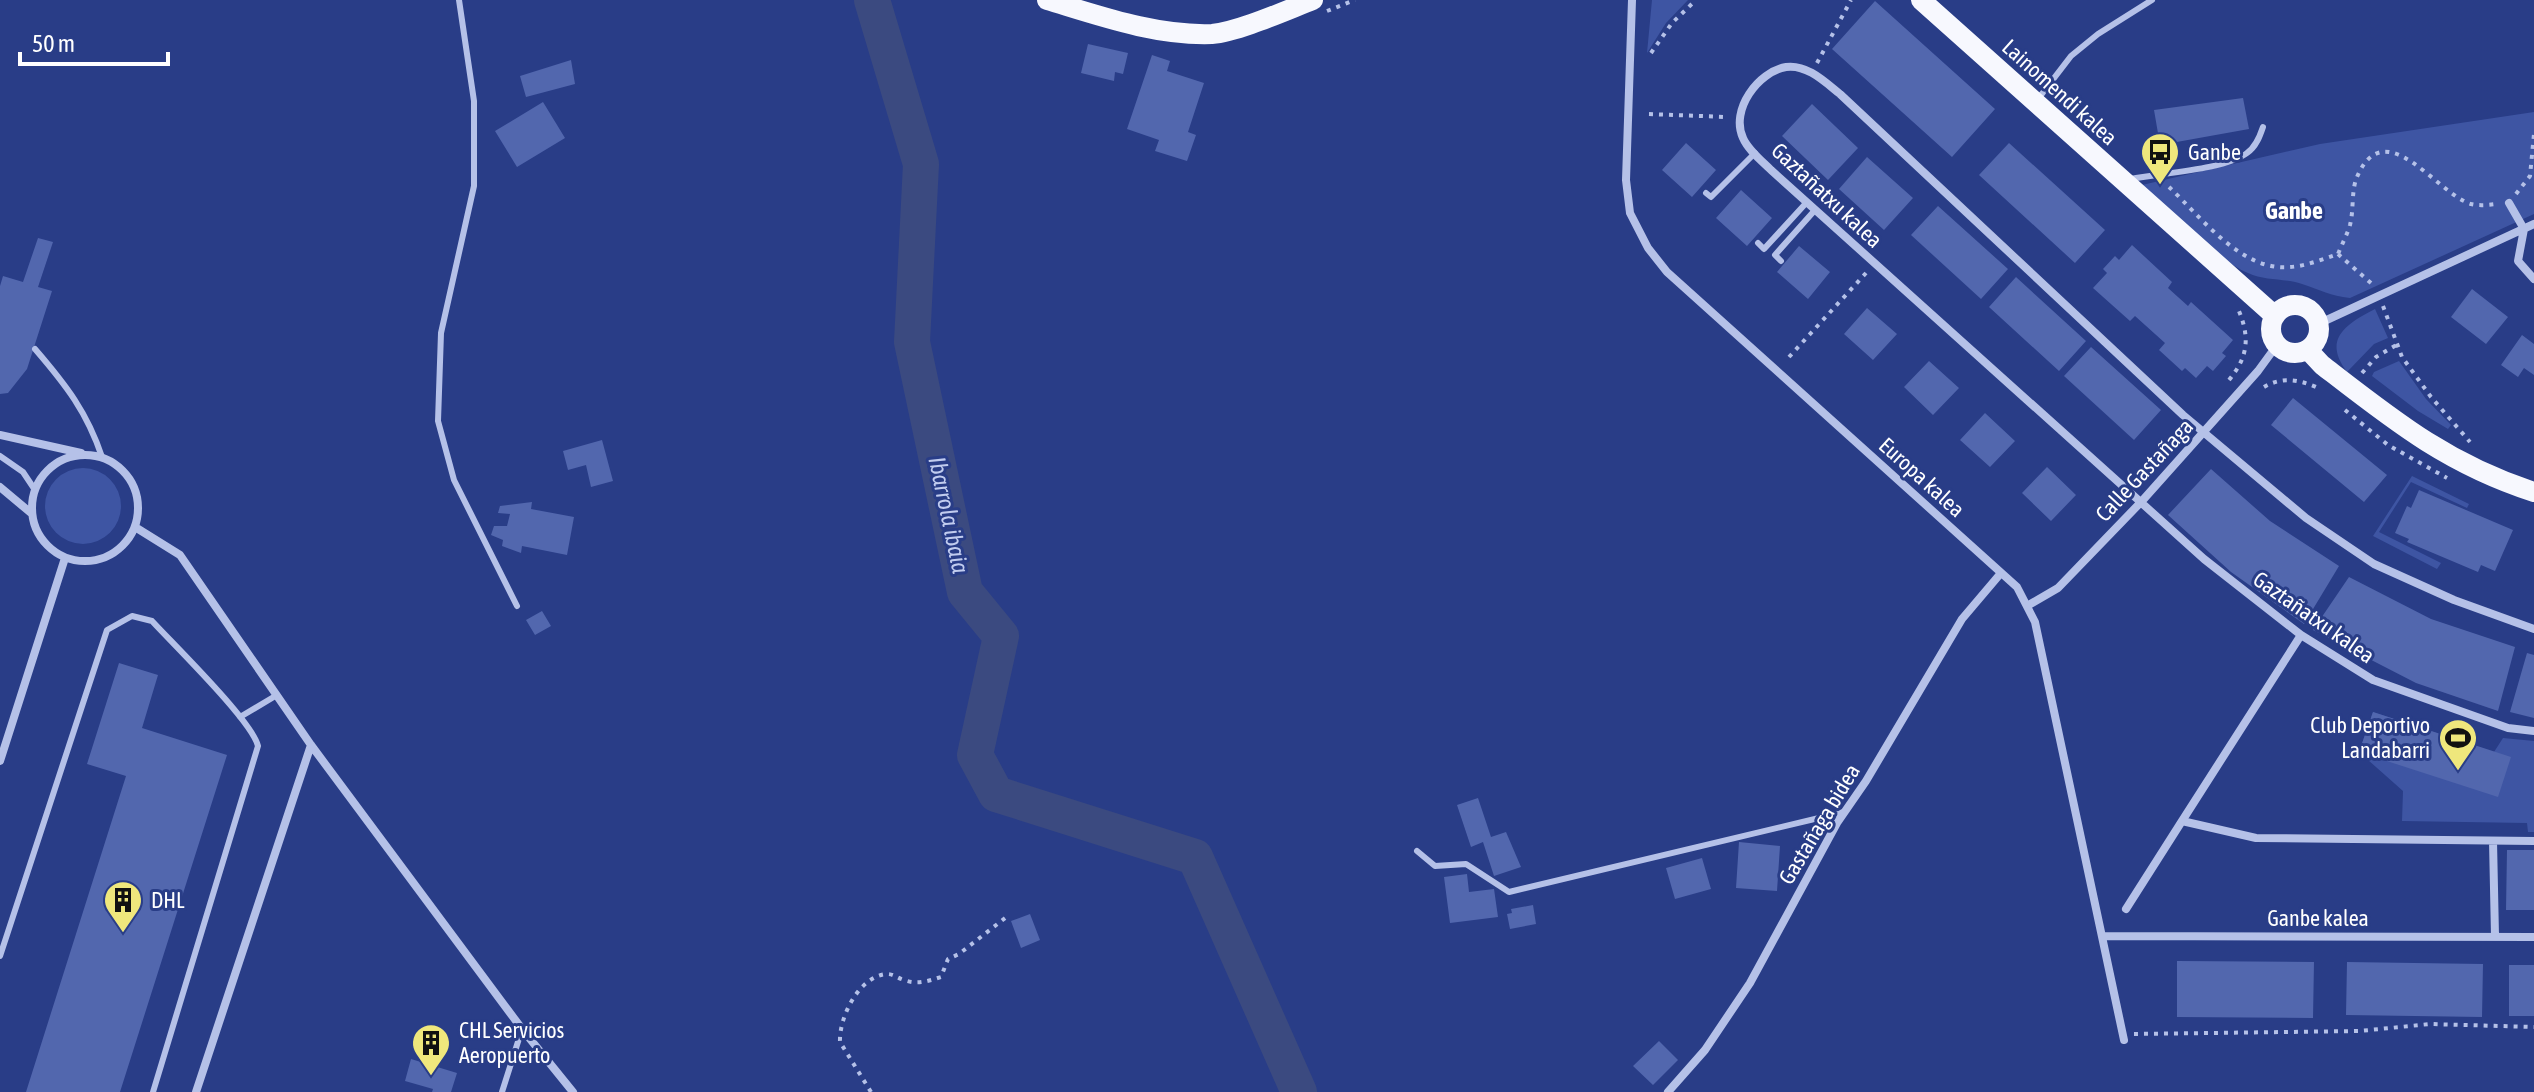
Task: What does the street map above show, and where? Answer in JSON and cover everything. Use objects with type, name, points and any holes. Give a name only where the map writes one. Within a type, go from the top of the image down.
[{"type":"main road","points":[[1047,0],[1159,30],[1214,34],[1313,0]]},
{"type":"main road","name":"Lainomendi kalea","points":[[1921,0],[2275,316]]},
{"type":"main road","points":[[2289,306],[2301,306],[2314,315],[2318,324],[2316,339],[2308,350],[2291,353],[2277,345],[2270,329],[2275,316],[2289,306]]},
{"type":"main road","points":[[2308,350],[2344,395],[2467,466],[2534,492]]},
{"type":"street","name":"Europa kalea","points":[[1632,0],[1626,180],[1630,213],[1648,248],[1667,272],[2017,587],[2035,622],[2124,1037]]},
{"type":"street","points":[[1740,118],[1747,96],[1763,79],[1787,67],[1812,72],[1840,94],[2204,433],[2306,518],[2374,564],[2454,600],[2534,629]]},
{"type":"street","name":"Gaztañatxu kalea","points":[[1740,118],[1744,141],[1815,210],[2204,559],[2301,635],[2373,680],[2508,728],[2534,731]]},
{"type":"street","points":[[2509,203],[2524,229],[2518,261],[2534,279]]},
{"type":"street","points":[[2318,324],[2534,224]]},
{"type":"street","name":"Calle Gastañaga","points":[[2027,606],[2058,588],[2142,501],[2277,345]]},
{"type":"street","points":[[0,435],[102,457],[117,465],[133,485],[139,510],[127,542],[99,560],[82,562],[65,558],[42,541],[31,513],[0,487]]},
{"type":"street","points":[[31,513],[40,479],[59,461],[85,454]]},
{"type":"street","points":[[135,527],[180,555],[311,745],[522,1029],[573,1092]]},
{"type":"street","points":[[0,761],[65,558]]},
{"type":"street","name":"Gastañaga bidea","points":[[1668,1092],[1705,1050],[1750,983],[1844,812],[1962,619],[2001,573]]},
{"type":"street","points":[[2126,909],[2301,635]]},
{"type":"street","points":[[196,1092],[311,745]]},
{"type":"street","points":[[2182,821],[2256,838],[2534,841]]},
{"type":"street","points":[[2493,841],[2495,936]]},
{"type":"street","name":"Ganbe kalea","points":[[2102,936],[2534,937]]},
{"type":"lane","points":[[459,0],[474,101],[474,186],[441,333],[438,421],[454,480],[517,606]]},
{"type":"lane","points":[[2036,102],[2071,56],[2098,34],[2152,0]]},
{"type":"lane","points":[[2123,181],[2223,163],[2248,153],[2259,139],[2263,127]]},
{"type":"lane","points":[[1706,193],[1711,197],[1755,153]]},
{"type":"lane","points":[[1758,243],[1764,249],[1807,202]]},
{"type":"lane","points":[[1781,261],[1775,255],[1815,210]]},
{"type":"lane","points":[[35,349],[86,414],[102,457]]},
{"type":"lane","points":[[0,456],[23,472],[35,490]]},
{"type":"lane","points":[[0,956],[107,630],[132,616],[152,621],[240,717],[256,737],[258,746],[153,1092]]},
{"type":"lane","points":[[240,717],[277,695]]},
{"type":"lane","points":[[1417,851],[1435,866],[1466,864],[1509,892],[1541,887],[1844,812]]},
{"type":"lane","points":[[502,1092],[522,1029]]},
{"type":"path","points":[[1651,53],[1672,23],[1696,0]]},
{"type":"path","points":[[1812,72],[1851,0]]},
{"type":"path","points":[[1649,114],[1740,118]]},
{"type":"path","points":[[2338,254],[2350,224],[2356,179],[2371,158],[2379,153],[2401,153],[2455,196],[2470,204],[2509,203],[2530,176],[2534,134]]},
{"type":"path","points":[[2155,174],[2240,254],[2266,266],[2290,267],[2338,254]]},
{"type":"path","points":[[2338,254],[2373,285],[2402,357],[2431,397],[2471,443]]},
{"type":"path","points":[[1789,357],[1875,263]]},
{"type":"path","points":[[2237,307],[2246,330],[2246,350],[2223,387],[2245,406],[2265,387],[2285,380],[2300,380],[2322,391]]},
{"type":"path","points":[[2398,344],[2376,357],[2344,395],[2388,445],[2450,480]]},
{"type":"path","points":[[871,1092],[840,1042],[843,1019],[866,983],[884,974],[894,974],[916,983],[941,977],[948,959],[1009,915]]},
{"type":"path","points":[[2124,1037],[2360,1031],[2430,1024],[2534,1027]]},
{"type":"shaded area","points":[[1652,0],[1688,0],[1666,23],[1647,53]]},
{"type":"shaded area","points":[[2534,112],[2534,214],[2350,298],[2295,282],[2254,276],[2235,266],[2208,246],[2142,185],[2320,144]]},
{"type":"shaded area","points":[[2375,309],[2388,338],[2374,344],[2347,372],[2340,360],[2337,342],[2347,327]]},
{"type":"shaded area","points":[[2399,361],[2426,399],[2451,425],[2448,429],[2372,376],[2374,372]]},
{"type":"shaded area","points":[[83,468],[98,471],[110,479],[118,491],[121,506],[118,521],[110,533],[98,541],[83,544],[68,541],[56,533],[48,521],[45,506],[48,491],[56,479],[68,471]]},
{"type":"shaded area","points":[[2412,476],[2469,504],[2467,508],[2411,482],[2379,532],[2441,563],[2437,569],[2373,536]]},
{"type":"shaded area","name":"Club Deportivo Landabarri","points":[[2373,712],[2494,752],[2503,738],[2534,741],[2534,832],[2528,832],[2527,823],[2402,821],[2403,791],[2359,752]]},
{"type":"building","points":[[1875,1],[1995,109],[1952,157],[1832,49]]},
{"type":"building","points":[[1088,44],[1128,53],[1123,74],[1115,72],[1114,81],[1081,73]]},
{"type":"building","points":[[1152,55],[1170,61],[1167,71],[1204,83],[1188,132],[1196,135],[1187,161],[1155,151],[1159,140],[1127,129]]},
{"type":"building","points":[[571,60],[575,84],[526,97],[520,76]]},
{"type":"building","points":[[2243,98],[2249,129],[2160,145],[2154,110]]},
{"type":"building","points":[[543,102],[565,138],[517,167],[495,131]]},
{"type":"building","points":[[1812,104],[1858,148],[1828,180],[1782,136]]},
{"type":"building","points":[[1686,143],[1716,170],[1692,197],[1662,170]]},
{"type":"building","points":[[2009,143],[2105,230],[2075,263],[1979,175]]},
{"type":"building","points":[[1867,157],[1913,198],[1884,230],[1839,189]]},
{"type":"building","points":[[1741,190],[1772,218],[1747,246],[1716,218]]},
{"type":"building","points":[[1938,206],[2008,269],[1981,299],[1911,235]]},
{"type":"building","points":[[38,238],[53,242],[38,287],[52,291],[27,369],[8,393],[0,394],[0,286],[3,276],[23,282]]},
{"type":"building","points":[[2132,245],[2172,282],[2168,288],[2188,306],[2191,302],[2233,340],[2222,353],[2226,356],[2213,371],[2207,366],[2196,378],[2185,368],[2182,371],[2159,350],[2165,343],[2135,316],[2130,321],[2093,288],[2107,273],[2103,269],[2115,256],[2119,260]]},
{"type":"building","points":[[1799,246],[1830,272],[1808,299],[1777,272]]},
{"type":"building","points":[[2016,277],[2086,341],[2059,371],[1989,307]]},
{"type":"building","points":[[2472,289],[2508,317],[2486,344],[2451,317]]},
{"type":"building","points":[[1867,308],[1897,334],[1873,360],[1844,334]]},
{"type":"building","points":[[2522,335],[2534,344],[2534,375],[2524,368],[2518,377],[2501,365]]},
{"type":"building","points":[[2091,347],[2161,410],[2134,440],[2064,376]]},
{"type":"building","points":[[1929,361],[1959,388],[1933,415],[1904,387]]},
{"type":"building","points":[[2293,398],[2387,475],[2364,502],[2271,425]]},
{"type":"building","points":[[1985,413],[2015,441],[1990,467],[1960,440]]},
{"type":"building","points":[[602,440],[613,481],[591,487],[586,465],[568,470],[563,451]]},
{"type":"building","points":[[2047,467],[2076,495],[2051,521],[2022,493]]},
{"type":"building","points":[[2211,469],[2270,521],[2339,566],[2304,624],[2231,572],[2168,515]]},
{"type":"building","points":[[2419,490],[2513,530],[2495,571],[2481,565],[2478,572],[2407,542],[2409,539],[2395,533],[2407,506],[2411,508]]},
{"type":"building","points":[[532,502],[531,509],[574,517],[567,555],[522,546],[521,553],[502,546],[503,540],[491,535],[494,526],[507,526],[510,514],[498,513],[500,506]]},
{"type":"building","points":[[2349,577],[2431,619],[2515,647],[2498,711],[2416,683],[2313,630]]},
{"type":"building","points":[[542,611],[551,626],[535,635],[526,620]]},
{"type":"building","points":[[2527,653],[2534,655],[2534,718],[2510,712]]},
{"type":"building","name":"DHL","points":[[119,663],[158,675],[142,728],[227,755],[120,1092],[26,1092],[126,776],[87,764]]},
{"type":"building","points":[[2373,712],[2511,757],[2498,797],[2359,752]]},
{"type":"building","points":[[1478,798],[1491,837],[1506,832],[1521,867],[1494,876],[1483,842],[1471,847],[1457,805]]},
{"type":"building","points":[[1739,842],[1780,846],[1777,891],[1736,888]]},
{"type":"building","points":[[2507,850],[2534,850],[2534,910],[2506,910]]},
{"type":"building","points":[[1702,858],[1711,889],[1675,899],[1666,868]]},
{"type":"building","points":[[1467,874],[1469,892],[1494,889],[1498,917],[1450,923],[1444,877]]},
{"type":"building","points":[[1533,905],[1536,924],[1510,929],[1507,914],[1512,913],[1511,909]]},
{"type":"building","points":[[1030,914],[1040,940],[1021,948],[1011,921]]},
{"type":"building","points":[[2177,961],[2314,962],[2313,1018],[2177,1017]]},
{"type":"building","points":[[2347,962],[2483,964],[2482,1017],[2346,1015]]},
{"type":"building","points":[[2509,965],[2534,965],[2534,1016],[2509,1016]]},
{"type":"building","points":[[1659,1041],[1678,1060],[1653,1085],[1633,1066]]},
{"type":"building","name":"CHL Servicios Aeropuerto","points":[[411,1059],[457,1073],[451,1092],[432,1092],[433,1089],[405,1081]]},
{"type":"waterway","name":"Ibarrola ibaia","points":[[872,0],[921,164],[912,342],[965,592],[1001,636],[975,755],[996,794],[1195,857],[1299,1092]]},
{"type":"place","name":"Ganbe","points":[[2160,186]]},
{"type":"place","name":"Club Deportivo Landabarri","points":[[2458,772]]},
{"type":"place","name":"DHL","points":[[123,934]]},
{"type":"place","name":"CHL Servicios Aeropuerto","points":[[431,1077]]},
{"type":"district","name":"Ganbe","points":[[2294,210]]}]
